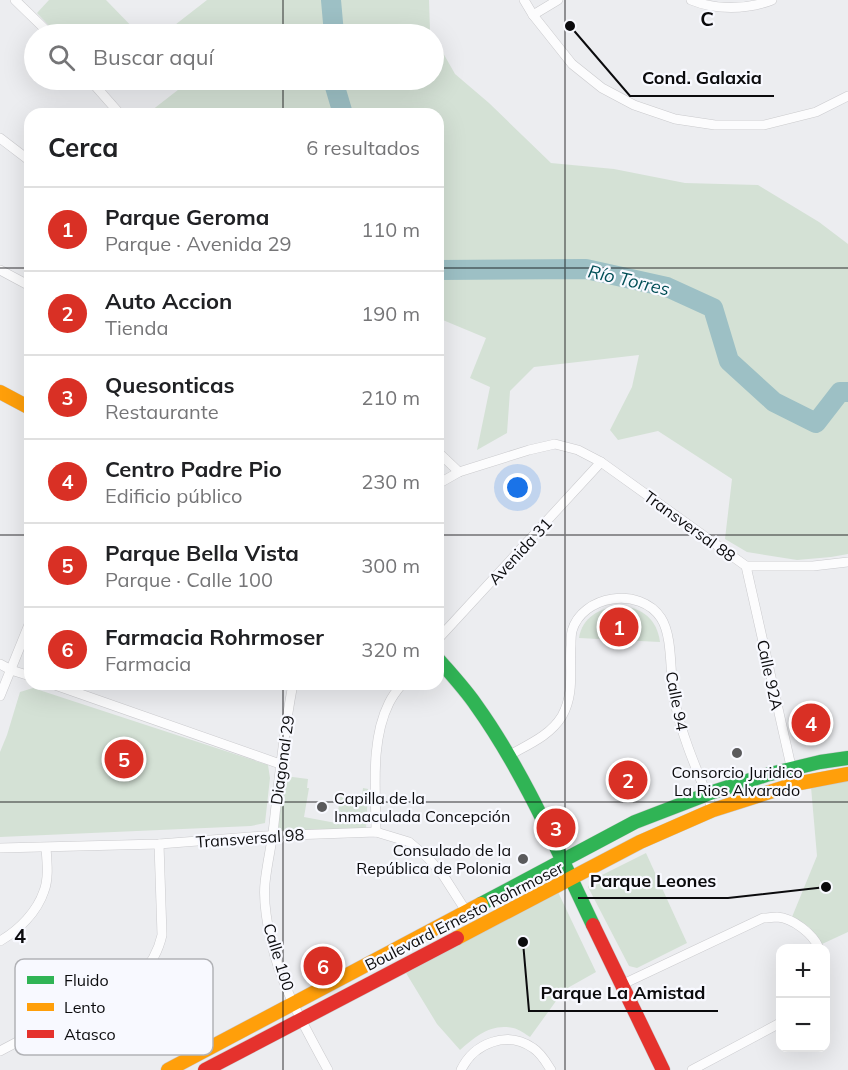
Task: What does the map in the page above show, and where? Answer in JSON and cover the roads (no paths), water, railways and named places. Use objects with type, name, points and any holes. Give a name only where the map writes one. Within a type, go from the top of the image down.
[{"type":"main road","points":[[0,392],[24,405]]},
{"type":"main road","points":[[444,666],[476,705],[538,810],[663,1070]]},
{"type":"main road","name":"Boulevard Ernesto Rohrmoser","points":[[213,1046],[635,822],[707,794],[790,768],[848,758]]},
{"type":"main road","name":"Boulevard Ernesto Rohrmoser","points":[[205,1070],[640,842],[713,810],[795,784],[848,774]]},
{"type":"main road","name":"Boulevard Ernesto Rohrmoser","points":[[168,1070],[196,1055]]},
{"type":"street","points":[[15,0],[40,24]]},
{"type":"street","points":[[525,0],[533,15],[572,64],[602,88],[634,105],[675,119],[715,125],[764,125],[816,112],[848,96]]},
{"type":"street","points":[[533,15],[558,0]]},
{"type":"street","points":[[691,0],[704,5],[733,8],[762,4],[772,0]]},
{"type":"street","points":[[99,90],[115,108]]},
{"type":"street","points":[[0,138],[24,156]]},
{"type":"street","points":[[0,270],[24,283]]},
{"type":"street","name":"Transversal 88","points":[[444,481],[459,472],[555,444],[578,450],[601,462],[746,566],[813,566],[848,562]]},
{"type":"street","points":[[444,458],[459,472]]},
{"type":"street","name":"Avenida 31","points":[[444,632],[601,462]]},
{"type":"street","name":"Calle 92A","points":[[746,566],[795,784]]},
{"type":"street","name":"Calle 94","points":[[508,756],[547,734],[562,715],[569,700],[572,675],[572,631],[579,618],[591,606],[607,599],[625,598],[638,601],[651,607],[661,618],[666,631],[675,703],[688,751],[713,810]]},
{"type":"street","points":[[0,696],[24,637]]},
{"type":"street","points":[[0,664],[24,674]]},
{"type":"street","points":[[69,690],[280,764]]},
{"type":"street","name":"Diagonal 29","points":[[273,836],[280,764],[292,690]]},
{"type":"street","points":[[376,832],[376,752],[380,727],[389,703],[398,690]]},
{"type":"street","name":"Transversal 98","points":[[0,848],[159,844],[376,832],[409,842],[428,858],[443,874],[466,911]]},
{"type":"street","name":"Calle 100","points":[[273,836],[265,884],[266,917],[271,943],[293,1003],[328,1070]]},
{"type":"street","points":[[154,959],[162,935],[159,844]]},
{"type":"street","points":[[0,941],[20,927],[32,914],[44,891],[48,868],[46,848]]},
{"type":"street","points":[[621,985],[763,918],[779,917],[791,921],[805,930],[817,944]]},
{"type":"street","points":[[692,1070],[776,1025]]},
{"type":"street","points":[[461,1070],[471,1053],[484,1044],[506,1039],[522,1042],[533,1048],[543,1057],[551,1070]]},
{"type":"street","points":[[0,1051],[15,1043]]},
{"type":"waterway","name":"Río Torres","points":[[331,0],[333,24]]},
{"type":"waterway","name":"Río Torres","points":[[336,90],[341,108]]},
{"type":"waterway","name":"Río Torres","points":[[444,270],[586,269],[667,287],[713,308],[729,361],[774,402],[816,423],[840,392],[848,392]]},
{"type":"place","name":"Cond. Galaxia","points":[[570,26]]},
{"type":"place","name":"Parque Geroma","points":[[619,627]]},
{"type":"place","name":"Centro Padre Pio","points":[[811,723]]},
{"type":"place","name":"Consorcio Juridico La Rios Alvarado","points":[[737,753]]},
{"type":"place","name":"Parque Bella Vista","points":[[124,759]]},
{"type":"place","name":"Auto Accion","points":[[628,780]]},
{"type":"place","name":"Capilla de la Inmaculada Concepción","points":[[322,807]]},
{"type":"place","name":"Quesonticas","points":[[556,828]]},
{"type":"place","name":"Consulado de la República de Polonia","points":[[523,859]]},
{"type":"place","name":"Parque Leones","points":[[826,887]]},
{"type":"place","name":"Parque La Amistad","points":[[523,942]]},
{"type":"place","name":"Farmacia Rohrmoser","points":[[323,966]]}]
